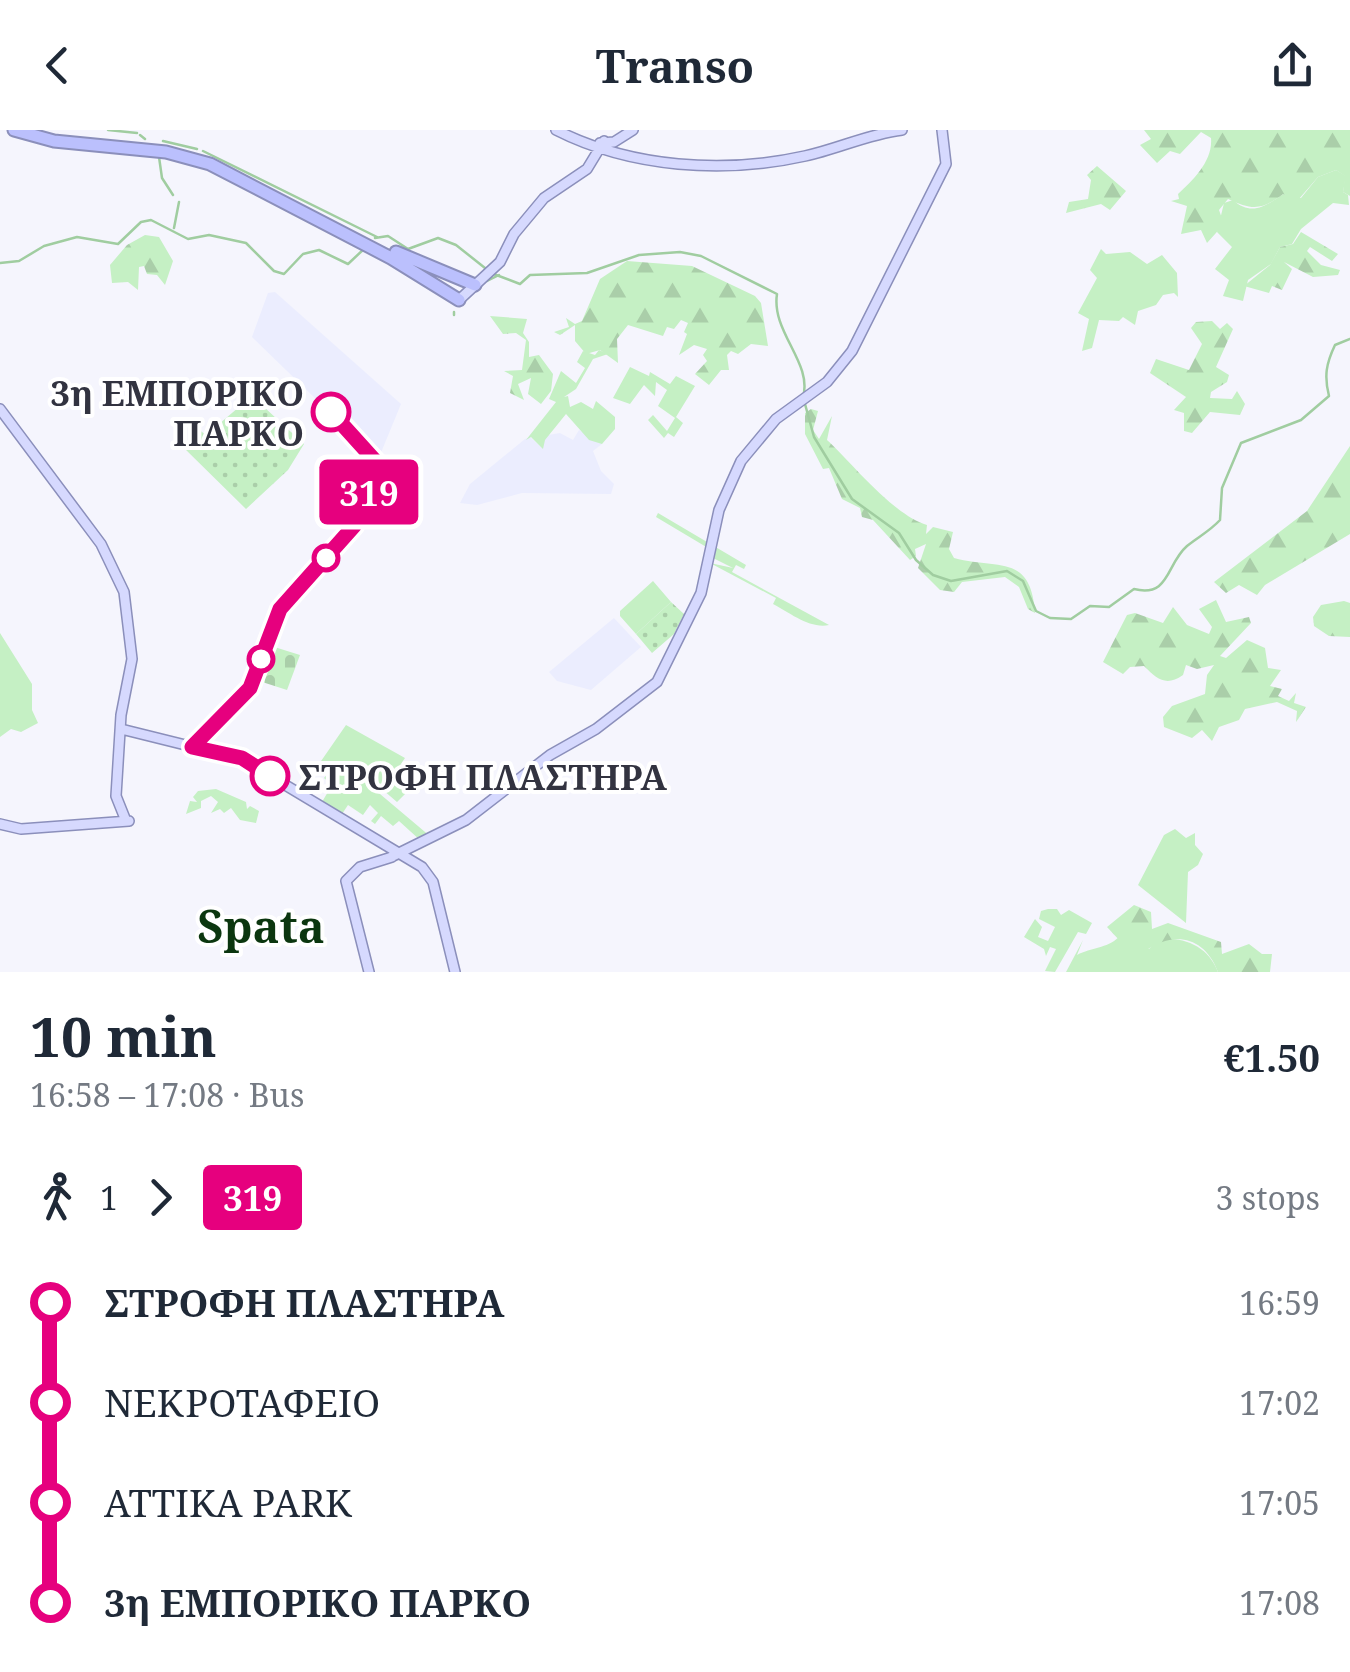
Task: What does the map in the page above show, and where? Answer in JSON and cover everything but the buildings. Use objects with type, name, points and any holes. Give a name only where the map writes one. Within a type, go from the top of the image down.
[{"type":"highway","points":[[14,130],[74,143]]},
{"type":"highway","points":[[36,130],[168,146],[205,155],[467,293]]},
{"type":"highway","points":[[0,131],[27,140],[160,151],[198,160],[467,293]]},
{"type":"main road","points":[[558,130],[599,147],[723,168],[802,157],[902,130]]},
{"type":"main road","points":[[467,293],[496,266],[544,198],[569,184],[599,147],[633,130]]},
{"type":"main road","points":[[599,147],[723,166],[806,154],[890,130]]},
{"type":"main road","points":[[370,972],[346,883],[358,868],[466,820],[550,755],[596,730],[653,687],[702,593],[719,510],[742,461],[776,419],[827,382],[862,334],[888,271],[946,164],[942,130]]},
{"type":"main road","points":[[0,410],[101,544],[121,586],[132,658],[116,799],[124,818],[21,830],[0,824]]},
{"type":"main road","points":[[121,730],[241,760],[429,877],[454,972]]},
{"type":"shaded area","points":[[275,292],[401,404],[380,455],[350,432],[252,337],[268,293]]},
{"type":"shaded area","points":[[579,430],[602,444],[593,451],[601,471],[614,484],[611,494],[522,493],[477,505],[460,503],[470,484],[525,439],[530,437],[540,446],[548,435],[560,433],[573,440]]},
{"type":"shaded area","points":[[614,618],[641,647],[591,690],[557,681],[549,672]]},
{"type":"green space","points":[[1144,130],[1350,130],[1350,196],[1343,192],[1345,176],[1336,170],[1318,177],[1298,200],[1283,194],[1256,207],[1228,199],[1219,210],[1224,224],[1207,243],[1201,230],[1181,234],[1187,206],[1171,201],[1179,199],[1178,194],[1201,169],[1209,154],[1211,138],[1201,132],[1180,154],[1170,151],[1157,163],[1140,145],[1151,139]]},
{"type":"green space","points":[[1097,166],[1126,191],[1110,210],[1101,204],[1066,213],[1069,202],[1088,199],[1091,180],[1087,175]]},
{"type":"green space","points":[[1336,170],[1346,176],[1343,192],[1348,195],[1349,205],[1333,203],[1301,229],[1292,244],[1280,247],[1271,264],[1248,280],[1243,301],[1223,296],[1229,280],[1215,269],[1232,247],[1217,232],[1224,203],[1233,200],[1252,209],[1283,194],[1301,198],[1318,177]]},
{"type":"green space","points":[[1301,232],[1338,254],[1332,261],[1310,247],[1307,251],[1321,265],[1340,270],[1338,275],[1313,277],[1284,262],[1292,269],[1282,290],[1272,286],[1269,293],[1244,286],[1270,265],[1280,247],[1293,244]]},
{"type":"green space","points":[[145,235],[159,237],[173,261],[165,285],[157,275],[147,274],[144,266],[139,267],[138,290],[128,282],[112,283],[110,265],[127,245]]},
{"type":"green space","points":[[1101,249],[1106,254],[1130,252],[1147,264],[1162,255],[1177,273],[1178,297],[1174,293],[1163,295],[1156,305],[1138,311],[1135,325],[1123,317],[1119,321],[1099,320],[1092,348],[1082,351],[1089,319],[1078,313],[1097,278],[1090,270]]},
{"type":"green space","points":[[627,261],[692,266],[755,296],[761,303],[768,346],[751,344],[738,354],[731,351],[727,355],[729,370],[721,370],[709,385],[695,374],[707,361],[703,355],[707,349],[694,345],[679,355],[688,323],[681,320],[674,329],[667,327],[663,336],[628,325],[617,339],[618,363],[600,350],[586,354],[575,341],[575,325],[560,335],[554,332],[569,327],[566,318],[575,324],[582,321],[600,279]]},
{"type":"green space","points":[[490,316],[527,319],[523,333],[529,342],[529,357],[539,355],[553,374],[551,391],[541,404],[528,394],[531,378],[518,384],[524,400],[510,393],[513,376],[504,371],[522,370],[526,340],[516,333],[503,334]]},
{"type":"green space","points":[[1212,321],[1220,329],[1227,323],[1233,329],[1216,367],[1229,375],[1227,382],[1211,392],[1210,398],[1232,399],[1237,391],[1245,404],[1240,415],[1210,412],[1192,433],[1184,431],[1184,413],[1174,410],[1186,397],[1150,373],[1156,359],[1189,370],[1202,344],[1191,328],[1196,322]]},
{"type":"green space","points":[[599,350],[608,354],[593,359],[576,389],[564,397],[568,396],[570,407],[581,402],[593,409],[596,401],[615,417],[615,429],[602,444],[589,440],[566,414],[545,440],[543,449],[531,437],[526,440],[556,402],[549,399],[561,371],[576,383],[585,368],[577,362],[583,351],[595,355]]},
{"type":"green space","points":[[630,367],[649,376],[650,372],[670,384],[676,376],[695,386],[676,417],[683,423],[674,437],[668,433],[664,438],[648,420],[653,415],[667,431],[675,418],[658,406],[667,390],[656,382],[655,396],[644,385],[630,404],[613,398]]},
{"type":"green space","points":[[252,396],[304,444],[288,470],[246,509],[185,449],[198,429],[206,435]]},
{"type":"green space","points":[[811,409],[818,411],[813,430],[819,439],[832,416],[827,440],[887,500],[927,525],[926,534],[933,527],[953,532],[949,549],[954,558],[1019,572],[1027,580],[1035,613],[1028,609],[1019,587],[1005,577],[962,582],[954,592],[940,590],[918,568],[926,544],[915,549],[916,556],[910,560],[873,520],[862,517],[860,508],[842,499],[829,468],[823,469],[805,434],[805,413]]},
{"type":"green space","points":[[1350,446],[1350,534],[1265,585],[1257,595],[1239,585],[1226,593],[1214,582],[1307,511]]},
{"type":"green space","points":[[658,513],[746,565],[744,569],[736,565],[732,572],[829,625],[800,619],[773,604],[776,598],[710,563],[733,568],[711,557],[713,551],[656,517]]},
{"type":"green space","points":[[653,581],[671,602],[636,634],[620,611]]},
{"type":"green space","points":[[1216,600],[1226,622],[1249,617],[1251,623],[1220,656],[1226,658],[1247,640],[1265,648],[1268,668],[1281,670],[1270,686],[1282,689],[1278,696],[1289,701],[1296,693],[1294,703],[1306,707],[1296,722],[1297,711],[1277,702],[1245,709],[1239,720],[1219,727],[1212,741],[1202,730],[1192,738],[1164,727],[1163,717],[1172,706],[1205,694],[1207,675],[1214,665],[1197,669],[1186,665],[1183,675],[1167,681],[1144,666],[1130,667],[1123,674],[1103,662],[1127,615],[1135,613],[1163,623],[1173,607],[1187,625],[1209,634],[1212,627],[1199,609]]},
{"type":"green space","points":[[671,602],[684,614],[674,634],[652,653],[636,634]]},
{"type":"green space","points":[[1350,603],[1350,637],[1329,636],[1314,626],[1313,617],[1321,605]]},
{"type":"green space","points":[[0,633],[32,684],[32,710],[38,723],[21,732],[11,729],[0,737]]},
{"type":"green space","points":[[268,645],[300,655],[287,690],[256,680]]},
{"type":"green space","points":[[346,725],[405,758],[394,774],[411,788],[397,802],[383,790],[380,794],[431,837],[421,841],[399,821],[393,826],[381,816],[375,824],[371,821],[378,813],[370,805],[363,815],[348,805],[340,817],[322,802],[332,785],[324,778],[329,772],[319,764]]},
{"type":"green space","points":[[216,789],[246,802],[247,809],[250,806],[259,811],[256,823],[240,820],[231,808],[224,813],[220,809],[211,813],[218,802],[211,796],[201,801],[201,808],[186,814],[190,801],[197,802],[193,797],[198,791]]},
{"type":"green space","points":[[1175,829],[1186,838],[1195,833],[1195,845],[1203,854],[1198,865],[1188,872],[1186,923],[1138,885],[1164,835]]},
{"type":"green space","points":[[1134,905],[1151,912],[1152,929],[1168,923],[1221,942],[1222,954],[1249,944],[1262,954],[1272,954],[1270,972],[1218,972],[1204,950],[1186,940],[1165,941],[1144,952],[1130,950],[1127,941],[1120,941],[1107,927]]},
{"type":"green space","points":[[1057,909],[1061,915],[1069,910],[1092,923],[1086,934],[1078,932],[1055,972],[1045,971],[1056,949],[1050,947],[1046,956],[1044,949],[1024,937],[1035,919],[1042,927],[1038,937],[1048,941],[1055,927],[1039,919],[1041,911]]},
{"type":"green space","points":[[1119,937],[1149,949],[1159,939],[1186,942],[1202,950],[1218,972],[1066,972],[1083,940],[1077,955]]},
{"type":"waterway","points":[[108,130],[137,133]]},
{"type":"waterway","points":[[140,135],[145,139]]},
{"type":"waterway","points":[[163,141],[197,149]]},
{"type":"waterway","points":[[203,151],[377,237]]},
{"type":"waterway","points":[[159,157],[162,178],[173,195]]},
{"type":"waterway","points":[[174,228],[179,202]]},
{"type":"waterway","points":[[0,263],[19,261],[44,246],[77,237],[118,244],[141,222],[151,220],[188,239],[209,235],[246,243],[274,271],[284,274],[303,254],[319,250],[348,264],[365,248]]},
{"type":"waterway","points":[[375,238],[388,236],[408,249],[438,238],[456,245],[485,268]]},
{"type":"waterway","points":[[491,273],[520,284],[530,275],[587,273],[639,255],[680,252],[701,256],[777,294],[780,321],[802,372],[803,397]]},
{"type":"waterway","points":[[487,281],[499,275]]},
{"type":"waterway","points":[[805,404],[814,437],[852,499],[899,533],[916,560],[933,575],[951,581],[1007,571],[1023,581],[1036,611],[1050,618],[1071,619],[1090,606],[1109,607],[1134,589],[1155,589],[1161,584],[1180,553],[1220,520],[1222,488],[1241,443],[1301,420],[1329,396],[1326,376],[1330,358],[1335,345],[1350,339]]},
{"type":"bus line","name":"319","points":[[270,776],[242,758],[192,747],[228,715],[250,688],[283,606],[349,533],[364,507],[378,464],[331,412]]},
{"type":"place","name":"3η ΕΜΠΟΡΙΚΟ ΠΑΡΚΟ","points":[[331,412]]},
{"type":"place","name":"ΣΤΡΟΦΗ ΠΛΑΣΤΗΡΑ","points":[[270,776]]},
{"type":"district","name":"Spata","points":[[261,925]]}]
